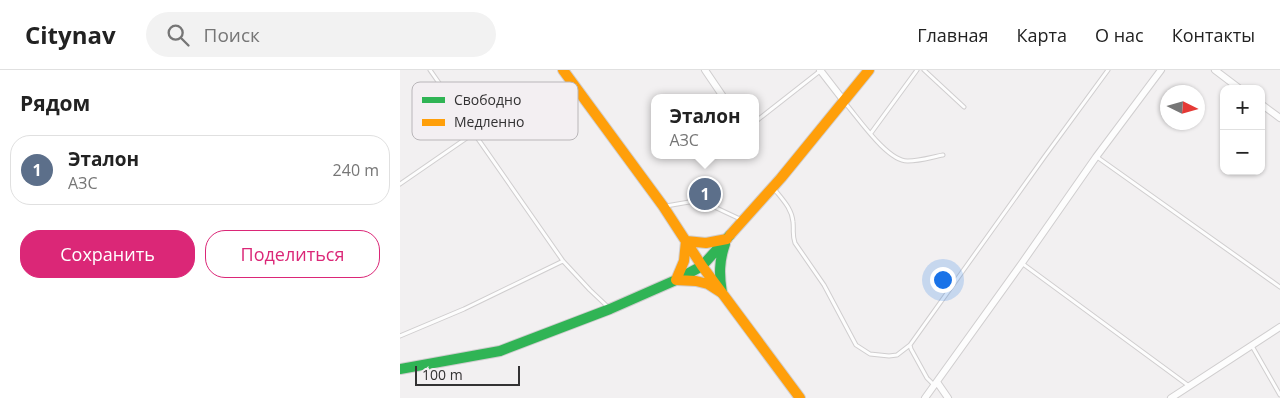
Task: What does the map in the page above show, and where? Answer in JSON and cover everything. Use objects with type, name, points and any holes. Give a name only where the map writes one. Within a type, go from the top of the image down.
[{"type":"main road","points":[[563,70],[572,82]]},
{"type":"main road","points":[[400,370],[500,352],[610,309],[676,280],[702,266],[773,187],[869,70]]},
{"type":"main road","points":[[578,90],[663,206],[702,266],[800,398]]},
{"type":"main road","points":[[686,241],[714,244],[726,239]]},
{"type":"main road","points":[[722,293],[719,268],[720,257],[726,239]]},
{"type":"main road","points":[[676,280],[682,270],[685,259],[686,241]]},
{"type":"main road","points":[[676,280],[708,284],[722,293]]},
{"type":"street","points":[[705,70],[721,94]]},
{"type":"street","points":[[925,398],[1096,157],[1161,70]]},
{"type":"street","points":[[1215,70],[1235,85]]},
{"type":"street","points":[[820,71],[844,101]]},
{"type":"street","points":[[1265,107],[1280,118]]},
{"type":"street","points":[[1171,398],[1280,327]]},
{"type":"street","points":[[936,384],[948,398]]},
{"type":"lane","points":[[430,70],[438,82]]},
{"type":"lane","points":[[871,133],[917,70]]},
{"type":"lane","points":[[924,70],[964,106]]},
{"type":"lane","points":[[773,187],[791,210],[794,223],[792,236],[795,243],[824,285],[856,345],[870,354],[897,355],[910,345],[1108,70]]},
{"type":"lane","points":[[759,119],[820,71]]},
{"type":"lane","points":[[844,101],[884,150],[899,160],[907,162],[943,155]]},
{"type":"lane","points":[[400,184],[464,140]]},
{"type":"lane","points":[[479,140],[564,261],[610,309]]},
{"type":"lane","points":[[1096,157],[1280,288]]},
{"type":"lane","points":[[663,206],[695,201]]},
{"type":"lane","points":[[708,204],[743,220]]},
{"type":"lane","points":[[400,336],[464,309],[564,261]]},
{"type":"lane","points":[[1022,263],[1190,386]]},
{"type":"lane","points":[[910,345],[927,378],[936,384]]},
{"type":"lane","points":[[1252,345],[1280,395]]},
{"type":"traffic: fast","points":[[400,369],[500,351],[610,309],[676,280],[702,266],[730,235]]},
{"type":"traffic: fast","points":[[722,293],[720,268],[725,244]]},
{"type":"traffic: slow","points":[[563,70],[572,82]]},
{"type":"traffic: slow","points":[[730,235],[781,178],[869,70]]},
{"type":"traffic: slow","points":[[578,90],[663,206],[702,266],[800,398]]},
{"type":"traffic: slow","points":[[722,293],[708,284],[676,280],[684,261],[686,241],[706,243],[727,239]]},
{"type":"place","name":"Эталон","points":[[705,194]]}]
